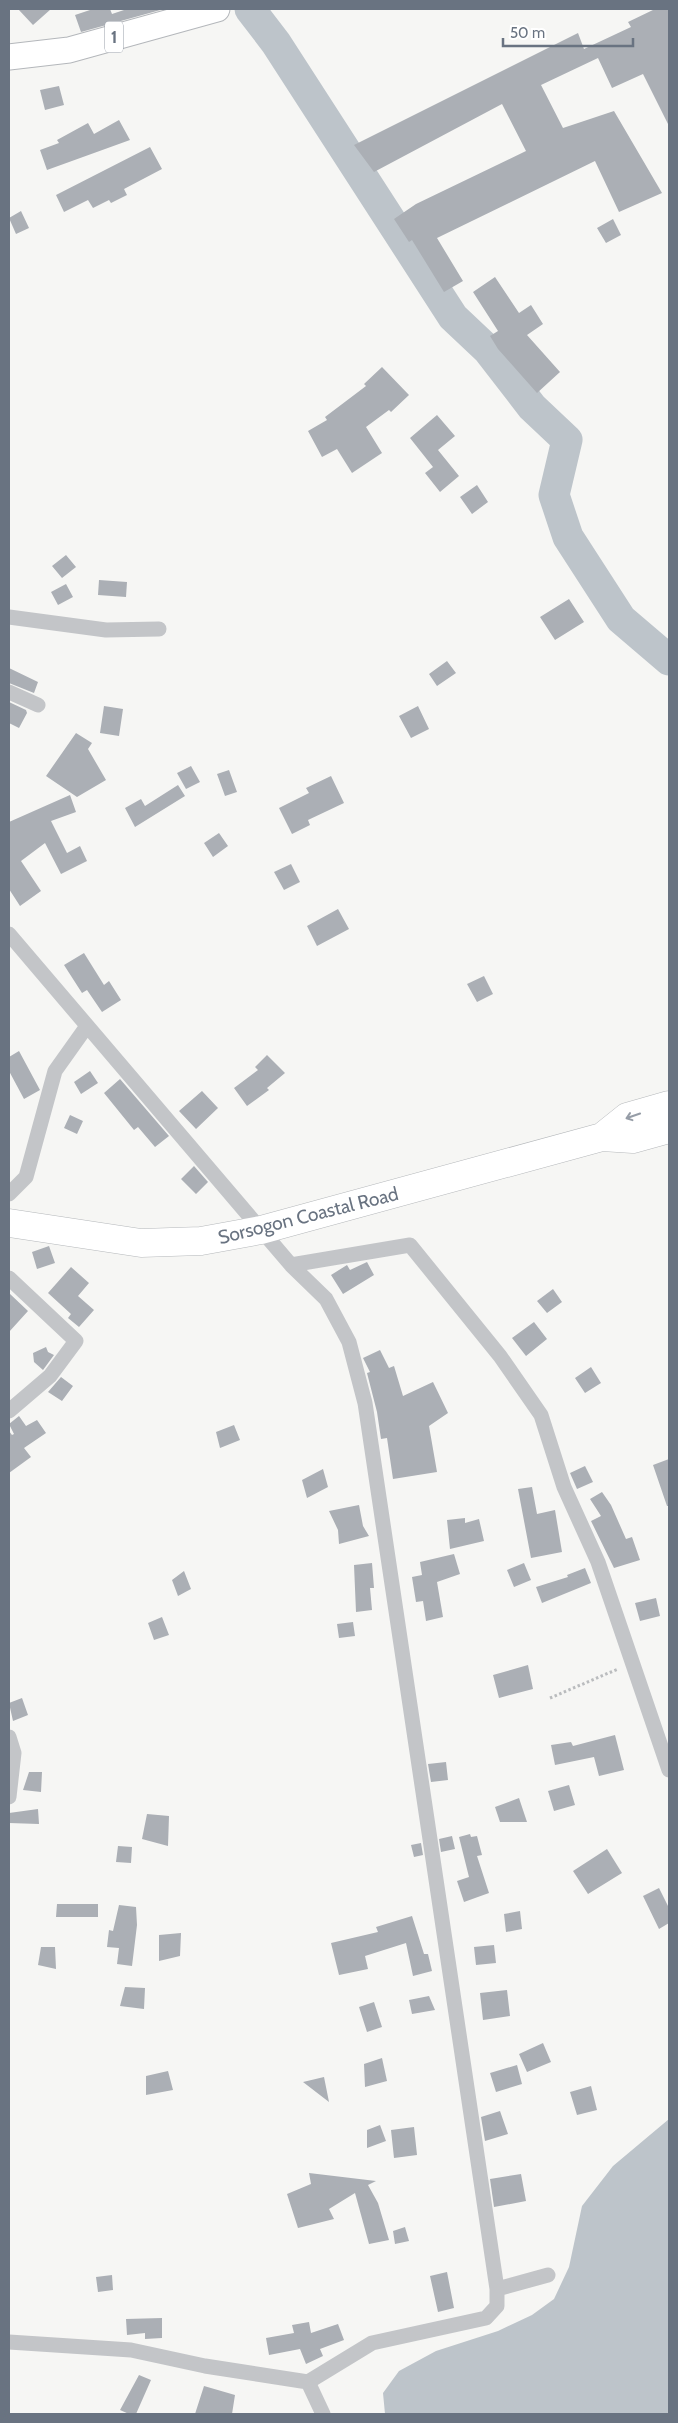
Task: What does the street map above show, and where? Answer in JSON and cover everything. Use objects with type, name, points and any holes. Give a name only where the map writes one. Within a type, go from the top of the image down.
[{"type":"highway","name":"Sorsogon Coastal Road","points":[[602,1136],[627,1117],[669,1106]]},
{"type":"highway","name":"Sorsogon Coastal Road","points":[[9,1223],[141,1243],[201,1241],[261,1230],[602,1136],[633,1139],[669,1129]]},
{"type":"main road","name":"1","points":[[9,57],[69,50],[217,9]]},
{"type":"street","points":[[9,616],[106,630],[159,629]]},
{"type":"street","points":[[9,692],[38,705]]},
{"type":"street","points":[[9,934],[291,1265],[326,1300],[349,1342],[365,1402],[497,2288],[497,2306],[486,2318],[372,2343],[308,2382],[205,2366],[131,2350],[9,2342]]},
{"type":"street","points":[[9,1194],[26,1178],[55,1070],[87,1026]]},
{"type":"street","points":[[291,1265],[410,1245],[500,1356],[541,1415],[564,1487],[598,1562],[669,1770]]},
{"type":"street","points":[[9,1278],[76,1341],[50,1376],[9,1411]]},
{"type":"street","points":[[9,1737],[14,1753],[9,1797]]},
{"type":"street","points":[[497,2288],[548,2275]]},
{"type":"street","points":[[308,2382],[323,2414]]},
{"type":"path","points":[[550,1698],[633,1663]]},
{"type":"shaded area","points":[[669,2119],[669,2414],[385,2414],[383,2393],[399,2371],[436,2351],[498,2331],[532,2315],[554,2299],[569,2267],[582,2206],[613,2166]]},
{"type":"building","points":[[18,9],[51,9],[33,25]]},
{"type":"building","points":[[93,9],[110,9],[112,14],[127,9],[164,9],[81,32],[75,15]]},
{"type":"building","points":[[655,9],[669,9],[669,126],[643,74],[612,88],[598,58],[541,85],[563,128],[614,111],[662,193],[619,212],[595,161],[437,238],[463,281],[444,292],[412,240],[409,242],[394,219],[416,204],[526,151],[502,104],[374,172],[354,145],[578,33],[584,49],[631,27],[628,22]]},
{"type":"building","points":[[59,86],[64,105],[45,110],[40,90]]},
{"type":"building","points":[[119,120],[130,140],[47,170],[40,150],[59,143],[57,140],[88,123],[94,134]]},
{"type":"building","points":[[150,147],[162,169],[124,189],[127,195],[111,203],[109,200],[93,208],[88,200],[64,212],[56,195]]},
{"type":"building","points":[[21,211],[29,228],[16,234],[9,218]]},
{"type":"building","points":[[613,219],[621,235],[606,243],[597,228]]},
{"type":"building","points":[[495,277],[519,313],[531,305],[543,324],[527,335],[560,372],[537,393],[498,349],[490,336],[498,331],[473,292]]},
{"type":"building","points":[[382,367],[409,395],[391,412],[389,410],[366,427],[382,453],[352,473],[337,449],[322,457],[308,431],[327,420],[325,417],[366,386],[364,384]]},
{"type":"building","points":[[437,415],[455,436],[438,450],[459,476],[440,492],[425,473],[433,467],[410,438]]},
{"type":"building","points":[[477,485],[488,502],[472,514],[460,497]]},
{"type":"building","points":[[66,555],[76,567],[62,578],[52,566]]},
{"type":"building","points":[[99,580],[127,582],[126,597],[98,595]]},
{"type":"building","points":[[66,584],[73,597],[58,605],[51,592]]},
{"type":"building","points":[[569,599],[584,622],[555,640],[540,617]]},
{"type":"building","points":[[447,661],[456,673],[437,686],[429,674]]},
{"type":"building","points":[[9,668],[38,682],[34,693],[9,683]]},
{"type":"building","points":[[9,702],[26,710],[27,713],[19,728],[9,723]]},
{"type":"building","points":[[104,706],[123,709],[119,736],[100,733]]},
{"type":"building","points":[[418,706],[429,729],[411,738],[399,716]]},
{"type":"building","points":[[76,733],[92,743],[88,749],[106,780],[77,797],[46,776]]},
{"type":"building","points":[[191,766],[200,782],[186,789],[177,773]]},
{"type":"building","points":[[229,770],[237,792],[225,796],[217,774]]},
{"type":"building","points":[[331,776],[344,803],[308,820],[310,825],[292,834],[279,808],[309,793],[306,788]]},
{"type":"building","points":[[178,785],[185,796],[135,827],[125,808],[141,799],[145,806]]},
{"type":"building","points":[[70,795],[76,812],[51,821],[67,853],[80,846],[87,861],[61,874],[45,843],[21,861],[41,891],[20,906],[9,889],[9,822]]},
{"type":"building","points":[[219,833],[228,846],[213,857],[204,843]]},
{"type":"building","points":[[291,864],[300,882],[284,890],[274,872]]},
{"type":"building","points":[[338,909],[349,929],[317,946],[307,926]]},
{"type":"building","points":[[84,953],[104,985],[109,981],[121,1000],[102,1012],[87,990],[82,993],[64,965]]},
{"type":"building","points":[[484,976],[493,994],[477,1002],[467,984]]},
{"type":"building","points":[[19,1051],[40,1090],[24,1099],[9,1071],[9,1057]]},
{"type":"building","points":[[267,1055],[285,1073],[267,1088],[269,1090],[247,1106],[234,1088],[258,1070],[255,1067]]},
{"type":"building","points":[[90,1071],[98,1083],[81,1094],[74,1082]]},
{"type":"building","points":[[120,1079],[169,1136],[155,1147],[138,1127],[134,1130],[104,1093]]},
{"type":"building","points":[[202,1091],[218,1108],[196,1129],[179,1111]]},
{"type":"building","points":[[70,1115],[83,1121],[77,1134],[64,1128]]},
{"type":"building","points":[[194,1166],[208,1182],[196,1194],[181,1179]]},
{"type":"building","points":[[49,1246],[55,1263],[37,1269],[32,1252]]},
{"type":"building","points":[[367,1262],[374,1275],[343,1294],[331,1275],[347,1265],[350,1270]]},
{"type":"building","points":[[71,1267],[89,1283],[78,1296],[94,1310],[79,1327],[68,1318],[71,1314],[48,1293]]},
{"type":"building","points":[[553,1289],[562,1302],[547,1313],[537,1301]]},
{"type":"building","points":[[9,1293],[28,1311],[9,1332]]},
{"type":"building","points":[[534,1322],[547,1339],[526,1356],[512,1338]]},
{"type":"building","points":[[46,1347],[48,1352],[54,1355],[43,1370],[34,1362],[33,1353]]},
{"type":"building","points":[[380,1350],[389,1368],[394,1366],[403,1396],[433,1382],[448,1413],[429,1426],[437,1472],[393,1479],[387,1438],[381,1439],[377,1412],[367,1373],[370,1372],[363,1358]]},
{"type":"building","points":[[591,1367],[601,1383],[585,1393],[575,1378]]},
{"type":"building","points":[[61,1377],[73,1386],[62,1401],[48,1392]]},
{"type":"building","points":[[19,1416],[26,1426],[37,1420],[46,1433],[24,1448],[31,1457],[9,1473],[9,1431],[12,1435],[14,1434],[9,1424]]},
{"type":"building","points":[[234,1425],[240,1440],[220,1448],[216,1432]]},
{"type":"building","points":[[669,1459],[669,1506],[667,1506],[653,1465]]},
{"type":"building","points":[[585,1466],[593,1482],[577,1489],[570,1473]]},
{"type":"building","points":[[323,1469],[328,1487],[307,1498],[302,1480]]},
{"type":"building","points":[[532,1487],[537,1514],[555,1510],[562,1552],[531,1558],[518,1489]]},
{"type":"building","points":[[602,1492],[611,1505],[626,1539],[632,1537],[640,1560],[614,1568],[591,1521],[601,1516],[590,1499]]},
{"type":"building","points":[[359,1505],[363,1526],[369,1536],[339,1544],[338,1530],[329,1511]]},
{"type":"building","points":[[465,1518],[465,1523],[479,1519],[484,1541],[450,1549],[447,1520]]},
{"type":"building","points":[[454,1554],[460,1574],[437,1582],[443,1617],[426,1621],[423,1601],[416,1602],[412,1577],[422,1575],[420,1562]]},
{"type":"building","points":[[372,1563],[374,1588],[370,1588],[372,1610],[356,1612],[354,1565]]},
{"type":"building","points":[[524,1563],[531,1580],[514,1587],[507,1570]]},
{"type":"building","points":[[585,1568],[591,1583],[542,1603],[536,1587],[568,1577],[567,1575]]},
{"type":"building","points":[[184,1571],[191,1589],[178,1596],[172,1580]]},
{"type":"building","points":[[656,1598],[660,1616],[640,1621],[635,1603]]},
{"type":"building","points":[[162,1617],[169,1635],[154,1640],[148,1623]]},
{"type":"building","points":[[353,1622],[355,1636],[339,1638],[337,1624]]},
{"type":"building","points":[[528,1665],[533,1689],[499,1698],[493,1675]]},
{"type":"building","points":[[22,1698],[28,1715],[13,1721],[9,1703]]},
{"type":"building","points":[[615,1735],[624,1770],[599,1776],[594,1757],[555,1765],[551,1745],[571,1742],[573,1746]]},
{"type":"building","points":[[446,1762],[448,1780],[431,1782],[428,1764]]},
{"type":"building","points":[[29,1772],[42,1772],[41,1792],[23,1790]]},
{"type":"building","points":[[569,1785],[575,1805],[554,1811],[548,1791]]},
{"type":"building","points":[[519,1798],[527,1822],[500,1822],[495,1807]]},
{"type":"building","points":[[38,1809],[39,1824],[9,1823],[9,1813]]},
{"type":"building","points":[[147,1814],[169,1816],[168,1846],[142,1839]]},
{"type":"building","points":[[470,1834],[471,1837],[477,1836],[482,1855],[477,1856],[489,1893],[464,1902],[457,1881],[469,1877],[459,1837]]},
{"type":"building","points":[[452,1836],[455,1849],[441,1852],[439,1839]]},
{"type":"building","points":[[421,1843],[423,1855],[414,1857],[411,1845]]},
{"type":"building","points":[[118,1846],[132,1847],[131,1863],[116,1862]]},
{"type":"building","points":[[607,1849],[622,1873],[588,1894],[573,1871]]},
{"type":"building","points":[[659,1888],[669,1908],[669,1923],[659,1929],[643,1896]]},
{"type":"building","points":[[57,1904],[98,1904],[98,1917],[56,1917]]},
{"type":"building","points":[[119,1905],[136,1907],[137,1925],[132,1966],[117,1964],[119,1948],[107,1947],[109,1930],[113,1931]]},
{"type":"building","points":[[520,1911],[522,1929],[506,1932],[504,1914]]},
{"type":"building","points":[[412,1916],[424,1954],[428,1954],[432,1971],[413,1976],[406,1943],[365,1956],[368,1969],[339,1975],[331,1943],[378,1932],[376,1927]]},
{"type":"building","points":[[181,1933],[180,1956],[159,1961],[159,1935]]},
{"type":"building","points":[[494,1945],[496,1963],[476,1965],[474,1947]]},
{"type":"building","points":[[41,1947],[55,1947],[56,1969],[38,1965]]},
{"type":"building","points":[[125,1987],[145,1988],[144,2009],[120,2006]]},
{"type":"building","points":[[507,1990],[510,2016],[483,2020],[480,1993]]},
{"type":"building","points":[[429,1996],[435,2010],[412,2014],[409,2000]]},
{"type":"building","points":[[374,2002],[382,2027],[367,2032],[359,2007]]},
{"type":"building","points":[[543,2043],[551,2062],[527,2072],[519,2054]]},
{"type":"building","points":[[382,2058],[387,2081],[365,2087],[364,2064]]},
{"type":"building","points":[[517,2065],[522,2084],[496,2092],[490,2073]]},
{"type":"building","points":[[168,2071],[173,2090],[146,2095],[146,2076]]},
{"type":"building","points":[[324,2077],[329,2102],[303,2082]]},
{"type":"building","points":[[591,2086],[597,2110],[577,2115],[570,2092]]},
{"type":"building","points":[[500,2111],[508,2134],[485,2141],[481,2117]]},
{"type":"building","points":[[380,2125],[386,2141],[367,2148],[367,2130]]},
{"type":"building","points":[[414,2127],[417,2155],[394,2158],[391,2130]]},
{"type":"building","points":[[309,2173],[376,2181],[368,2185],[378,2203],[389,2240],[369,2244],[355,2193],[329,2209],[334,2219],[298,2228],[287,2194],[311,2184]]},
{"type":"building","points":[[521,2174],[526,2201],[494,2207],[490,2179]]},
{"type":"building","points":[[405,2227],[409,2241],[395,2244],[393,2231]]},
{"type":"building","points":[[447,2272],[454,2308],[438,2312],[430,2276]]},
{"type":"building","points":[[112,2275],[113,2290],[98,2292],[96,2277]]},
{"type":"building","points":[[162,2318],[162,2338],[145,2339],[145,2333],[127,2335],[126,2319]]},
{"type":"building","points":[[309,2322],[311,2333],[338,2324],[344,2340],[320,2349],[323,2356],[306,2364],[300,2349],[269,2355],[266,2338],[294,2333],[292,2325]]},
{"type":"building","points":[[139,2375],[151,2380],[136,2414],[129,2414],[120,2410]]},
{"type":"building","points":[[204,2386],[235,2395],[232,2414],[195,2414]]},
{"type":"waterway","points":[[250,9],[276,43],[453,317],[488,350],[532,407],[567,440],[554,495],[568,537],[621,619],[669,660]]}]
